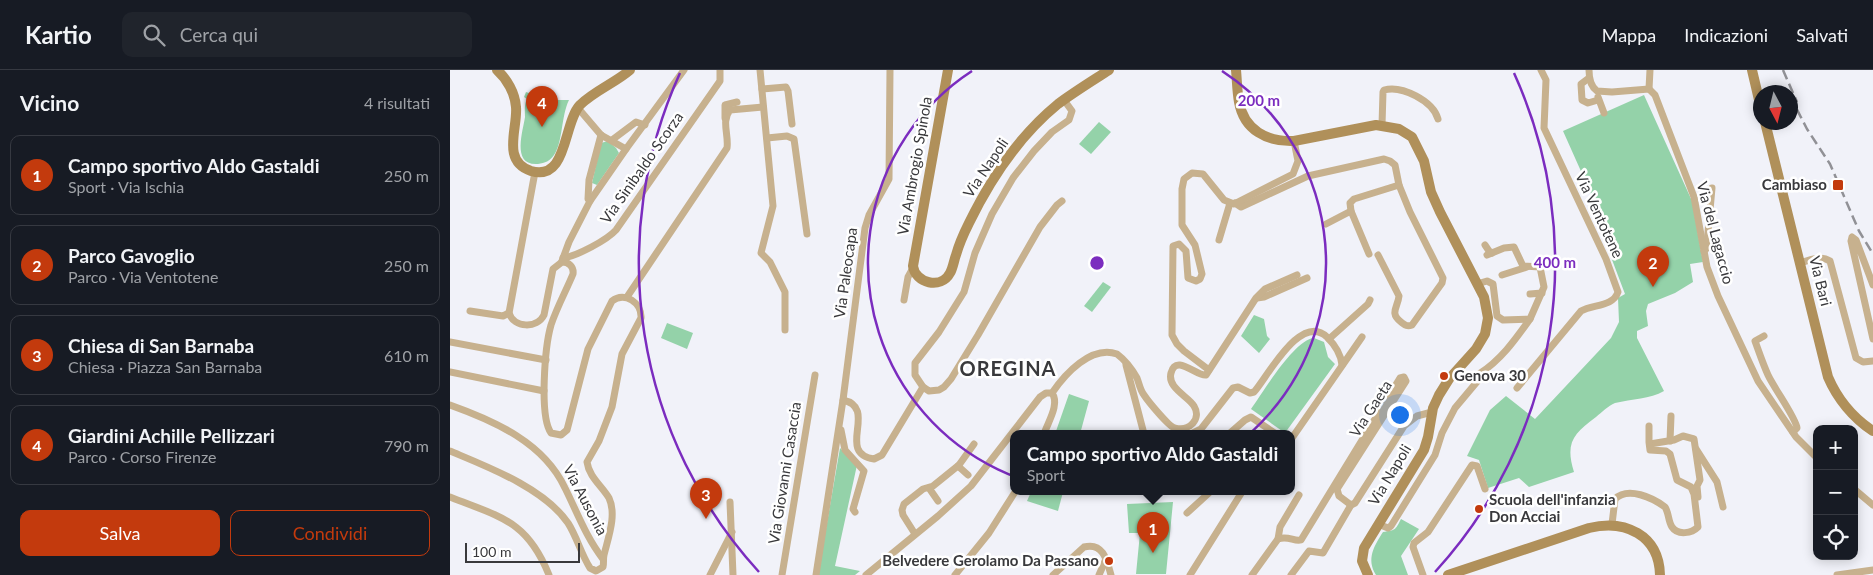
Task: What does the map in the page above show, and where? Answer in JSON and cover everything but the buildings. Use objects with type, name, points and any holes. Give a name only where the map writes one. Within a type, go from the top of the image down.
[{"type":"street","points":[[497,70],[510,87],[516,104],[513,153],[517,161],[525,168],[535,172],[548,170],[557,163],[563,152],[571,120],[578,108],[586,100],[630,70]]},
{"type":"street","points":[[535,172],[509,313],[513,321],[523,325],[532,324],[542,319],[553,270],[562,260],[590,201],[684,70]]},
{"type":"street","name":"Via Sinibaldo Scorza","points":[[562,260],[600,244],[616,230],[720,81],[720,70]]},
{"type":"street","points":[[760,70],[773,206],[763,255],[785,292],[785,330]]},
{"type":"street","name":"Via Paleocapa","points":[[816,575],[843,400],[866,228],[869,215],[889,179],[890,70]]},
{"type":"street","name":"Via Ambrogio Spinola","points":[[913,268],[948,70]]},
{"type":"street","name":"Via Napoli","points":[[913,268],[918,277],[930,282],[942,280],[950,274],[963,235],[993,180],[1030,133],[1064,100],[1109,70]]},
{"type":"street","name":"Via Napoli","points":[[1236,70],[1240,108],[1251,128],[1268,138],[1286,141],[1382,125],[1399,129],[1412,137],[1424,161],[1431,192],[1484,297],[1487,307],[1486,329],[1476,349],[1443,388],[1432,412],[1424,450],[1364,548],[1362,561],[1364,573]]},
{"type":"street","name":"Via Ventotene","points":[[1518,388],[1581,311],[1607,303],[1618,294],[1606,259],[1544,128],[1546,80],[1541,70]]},
{"type":"street","points":[[1597,91],[1649,90],[1650,70]]},
{"type":"street","points":[[1752,70],[1756,85]]},
{"type":"street","points":[[1589,74],[1604,113]]},
{"type":"street","points":[[1589,74],[1581,84],[1582,100],[1588,104],[1598,100]]},
{"type":"street","points":[[762,89],[786,87],[788,89],[792,124]]},
{"type":"street","points":[[1382,125],[1384,90],[1392,88],[1417,97],[1436,113],[1438,119]]},
{"type":"street","name":"Via del Lagaccio","points":[[1649,90],[1655,95],[1694,197],[1703,251],[1712,280],[1741,346],[1758,381],[1793,432],[1813,454]]},
{"type":"street","points":[[1062,201],[1040,227],[951,379],[939,390],[929,391],[923,387],[915,375],[915,363],[939,332],[964,292],[975,253],[992,214],[1013,178],[1052,132],[1066,124],[1071,118],[1072,111],[1064,100]]},
{"type":"street","points":[[627,297],[727,148],[725,105],[737,102]]},
{"type":"street","points":[[725,119],[730,110],[763,107]]},
{"type":"street","points":[[578,108],[601,135],[626,149]]},
{"type":"street","points":[[612,140],[636,122],[645,125]]},
{"type":"street","name":"Via Bari","points":[[1767,130],[1828,377],[1844,404],[1860,421],[1873,431]]},
{"type":"street","points":[[590,201],[588,199],[589,180],[601,135]]},
{"type":"street","points":[[767,138],[790,137],[795,141],[807,234]]},
{"type":"street","points":[[1218,240],[1232,203],[1293,174],[1298,161],[1294,140]]},
{"type":"street","points":[[1209,370],[1180,348],[1172,332],[1173,246],[1179,244],[1185,250],[1188,278],[1196,281],[1200,279],[1202,274],[1195,245],[1182,225],[1182,190],[1184,179],[1189,175],[1195,172],[1204,174],[1224,200],[1241,207],[1312,174],[1384,159],[1390,161],[1395,165],[1399,185],[1410,212],[1443,278],[1442,284],[1412,326],[1406,325],[1395,316],[1394,310],[1399,296],[1378,255]]},
{"type":"street","points":[[1369,254],[1351,211],[1350,203],[1354,199],[1399,185]]},
{"type":"street","points":[[1703,251],[1707,248],[1712,188]]},
{"type":"street","points":[[1326,224],[1351,211]]},
{"type":"street","points":[[1873,285],[1856,240],[1852,237],[1873,340]]},
{"type":"street","points":[[1485,245],[1490,254],[1504,248],[1514,248],[1521,263],[1527,267]]},
{"type":"street","points":[[1800,263],[1824,258],[1830,261],[1856,358],[1863,362],[1873,361]]},
{"type":"street","points":[[562,260],[569,264],[573,272],[551,326],[546,360],[544,391],[548,427],[551,433],[560,435],[567,430],[590,344],[612,301],[617,298],[627,297],[638,306],[641,314],[641,318],[622,354],[612,407],[587,464],[593,477],[609,499],[612,508],[610,534],[603,558]]},
{"type":"street","points":[[1378,524],[1388,528],[1391,526],[1435,455],[1442,433],[1455,408],[1480,376],[1504,353],[1530,319],[1544,284],[1540,267],[1527,267],[1502,275]]},
{"type":"street","points":[[904,300],[908,277],[913,268]]},
{"type":"street","points":[[1176,430],[1194,422],[1197,414],[1194,405],[1172,384],[1170,378],[1172,371],[1178,366],[1186,366],[1204,376],[1206,375],[1256,298],[1265,289],[1297,274]]},
{"type":"street","points":[[1256,298],[1264,297],[1307,278]]},
{"type":"street","points":[[1477,284],[1487,281],[1493,284],[1497,316],[1500,320],[1530,319]]},
{"type":"street","points":[[1530,294],[1542,293]]},
{"type":"street","points":[[1329,339],[1368,304],[1370,300]]},
{"type":"street","points":[[470,310],[503,316],[509,313]]},
{"type":"street","points":[[1198,430],[1233,388],[1238,387],[1250,393],[1254,392],[1301,334],[1315,331],[1324,334],[1337,350],[1342,365]]},
{"type":"street","name":"Via del Lagaccio","points":[[1764,336],[1755,341],[1767,374],[1796,422],[1797,428],[1793,432]]},
{"type":"street","points":[[1295,434],[1362,337]]},
{"type":"street","points":[[450,342],[546,360]]},
{"type":"street","points":[[1014,430],[1040,397],[1052,392],[1064,377],[1095,354],[1104,352],[1114,353],[1125,362],[1137,378],[1143,395],[1171,430]]},
{"type":"street","points":[[1125,362],[1143,430]]},
{"type":"street","points":[[450,372],[544,391]]},
{"type":"street","name":"Via Giovanni Casaccia","points":[[782,575],[815,375]]},
{"type":"street","name":"Via Gaeta","points":[[1278,539],[1285,537],[1298,541],[1301,540],[1400,378],[1405,377],[1406,381],[1337,489],[1338,496],[1351,505]]},
{"type":"street","points":[[843,400],[853,402],[858,409],[858,447],[864,456],[874,459],[880,457],[883,453],[923,387]]},
{"type":"street","points":[[1045,430],[1055,402],[1052,392]]},
{"type":"street","name":"Via Ausonia","points":[[450,405],[514,434],[537,451],[550,464],[566,488],[590,542],[603,558],[603,567],[596,573],[589,567],[579,543],[568,524],[552,506],[510,476],[450,451]]},
{"type":"street","points":[[1291,575],[1309,551],[1323,553],[1351,505],[1355,503],[1404,426],[1417,416],[1432,412]]},
{"type":"street","points":[[1670,441],[1672,416]]},
{"type":"street","points":[[1234,430],[1245,420],[1252,417],[1270,430]]},
{"type":"street","name":"Via Paleocapa","points":[[839,425],[845,450],[865,469],[853,509],[855,512]]},
{"type":"street","points":[[1612,524],[1615,498],[1621,494],[1628,493],[1650,498],[1665,507],[1672,527],[1675,530],[1682,533],[1689,532],[1698,527],[1694,494],[1691,487],[1677,480],[1670,454],[1666,451],[1650,450],[1649,426]]},
{"type":"street","points":[[866,575],[971,486],[1010,436]]},
{"type":"street","points":[[1650,444],[1670,441],[1683,436],[1689,436],[1694,439],[1700,480],[1697,486],[1702,522]]},
{"type":"street","points":[[915,534],[902,512],[904,504],[922,489],[929,488],[958,466],[974,444]]},
{"type":"street","points":[[1695,447],[1717,482],[1723,507]]},
{"type":"street","points":[[1423,575],[1414,543],[1428,532],[1472,465],[1478,466],[1485,489]]},
{"type":"street","points":[[958,466],[968,475]]},
{"type":"street","points":[[917,494],[921,482]]},
{"type":"street","points":[[929,488],[938,501]]},
{"type":"street","points":[[1858,492],[1873,505]]},
{"type":"street","points":[[955,575],[989,533],[1013,495]]},
{"type":"street","points":[[1187,513],[1207,495]]},
{"type":"street","points":[[1190,575],[1240,495]]},
{"type":"street","points":[[1252,575],[1278,539],[1280,527],[1299,495]]},
{"type":"street","points":[[450,497],[506,519],[524,533],[535,547],[549,575]]},
{"type":"street","points":[[730,502],[733,575]]},
{"type":"street","points":[[1448,575],[1589,528],[1612,524],[1634,531],[1651,545],[1658,557],[1660,575]]},
{"type":"street","points":[[710,575],[732,532]]},
{"type":"street","points":[[1052,575],[1084,547],[1094,546],[1102,551],[1111,575]]},
{"type":"street","points":[[1098,575],[1106,559]]},
{"type":"street","points":[[1837,575],[1873,570]]},
{"type":"green space","points":[[526,92],[556,97],[557,100],[569,100],[566,106],[557,150],[551,159],[541,164],[530,163],[521,154],[521,139],[527,99],[524,97]]},
{"type":"green space","points":[[1644,95],[1692,201],[1703,262],[1690,264],[1693,282],[1675,293],[1648,304],[1646,311],[1648,326],[1637,331],[1637,338],[1664,391],[1647,397],[1615,403],[1582,429],[1573,440],[1571,446],[1570,454],[1574,472],[1529,487],[1519,478],[1488,488],[1479,460],[1467,456],[1490,410],[1506,396],[1535,419],[1611,338],[1619,322],[1618,298],[1625,294],[1600,228],[1605,225],[1563,131]]},
{"type":"green space","points":[[1099,122],[1111,132],[1091,154],[1079,144]]},
{"type":"green space","points":[[608,141],[619,153],[597,185],[592,183],[601,143]]},
{"type":"green space","points":[[1103,282],[1111,287],[1092,312],[1084,306]]},
{"type":"green space","points":[[1254,315],[1264,319],[1267,336],[1270,339],[1259,353],[1241,336]]},
{"type":"green space","points":[[667,323],[693,333],[687,349],[661,338]]},
{"type":"green space","points":[[1314,338],[1324,342],[1328,357],[1335,364],[1287,430],[1281,430],[1251,409],[1289,356],[1306,341]]},
{"type":"green space","points":[[1069,394],[1089,401],[1081,430],[1056,430]]},
{"type":"green space","points":[[840,448],[857,465],[835,566],[860,571],[855,575],[818,575]]},
{"type":"green space","points":[[1030,495],[1062,495],[1058,511],[1027,501]]},
{"type":"green space","points":[[1173,502],[1166,574],[1136,574],[1140,533],[1129,533],[1127,504]]},
{"type":"green space","points":[[1401,519],[1419,529],[1401,556],[1408,575],[1376,575],[1371,558],[1374,548],[1383,532],[1394,529]]},
{"type":"railway","points":[[1783,70],[1790,85]]},
{"type":"railway","points":[[1798,112],[1830,164],[1859,231],[1873,254]]},
{"type":"place","name":"Giardini Achille Pellizzari","points":[[542,127]]},
{"type":"place","name":"Cambiaso","points":[[1838,185]]},
{"type":"place","name":"Parco Gavoglio","points":[[1653,287]]},
{"type":"place","name":"Genova 30","points":[[1444,376]]},
{"type":"place","name":"Scuola dell'infanzia Don Acciai","points":[[1479,509]]},
{"type":"place","name":"Chiesa di San Barnaba","points":[[706,519]]},
{"type":"place","name":"Campo sportivo Aldo Gastaldi","points":[[1153,553]]},
{"type":"place","name":"Belvedere Gerolamo Da Passano","points":[[1109,561]]},
{"type":"district","name":"OREGINA","points":[[1008,369]]}]
